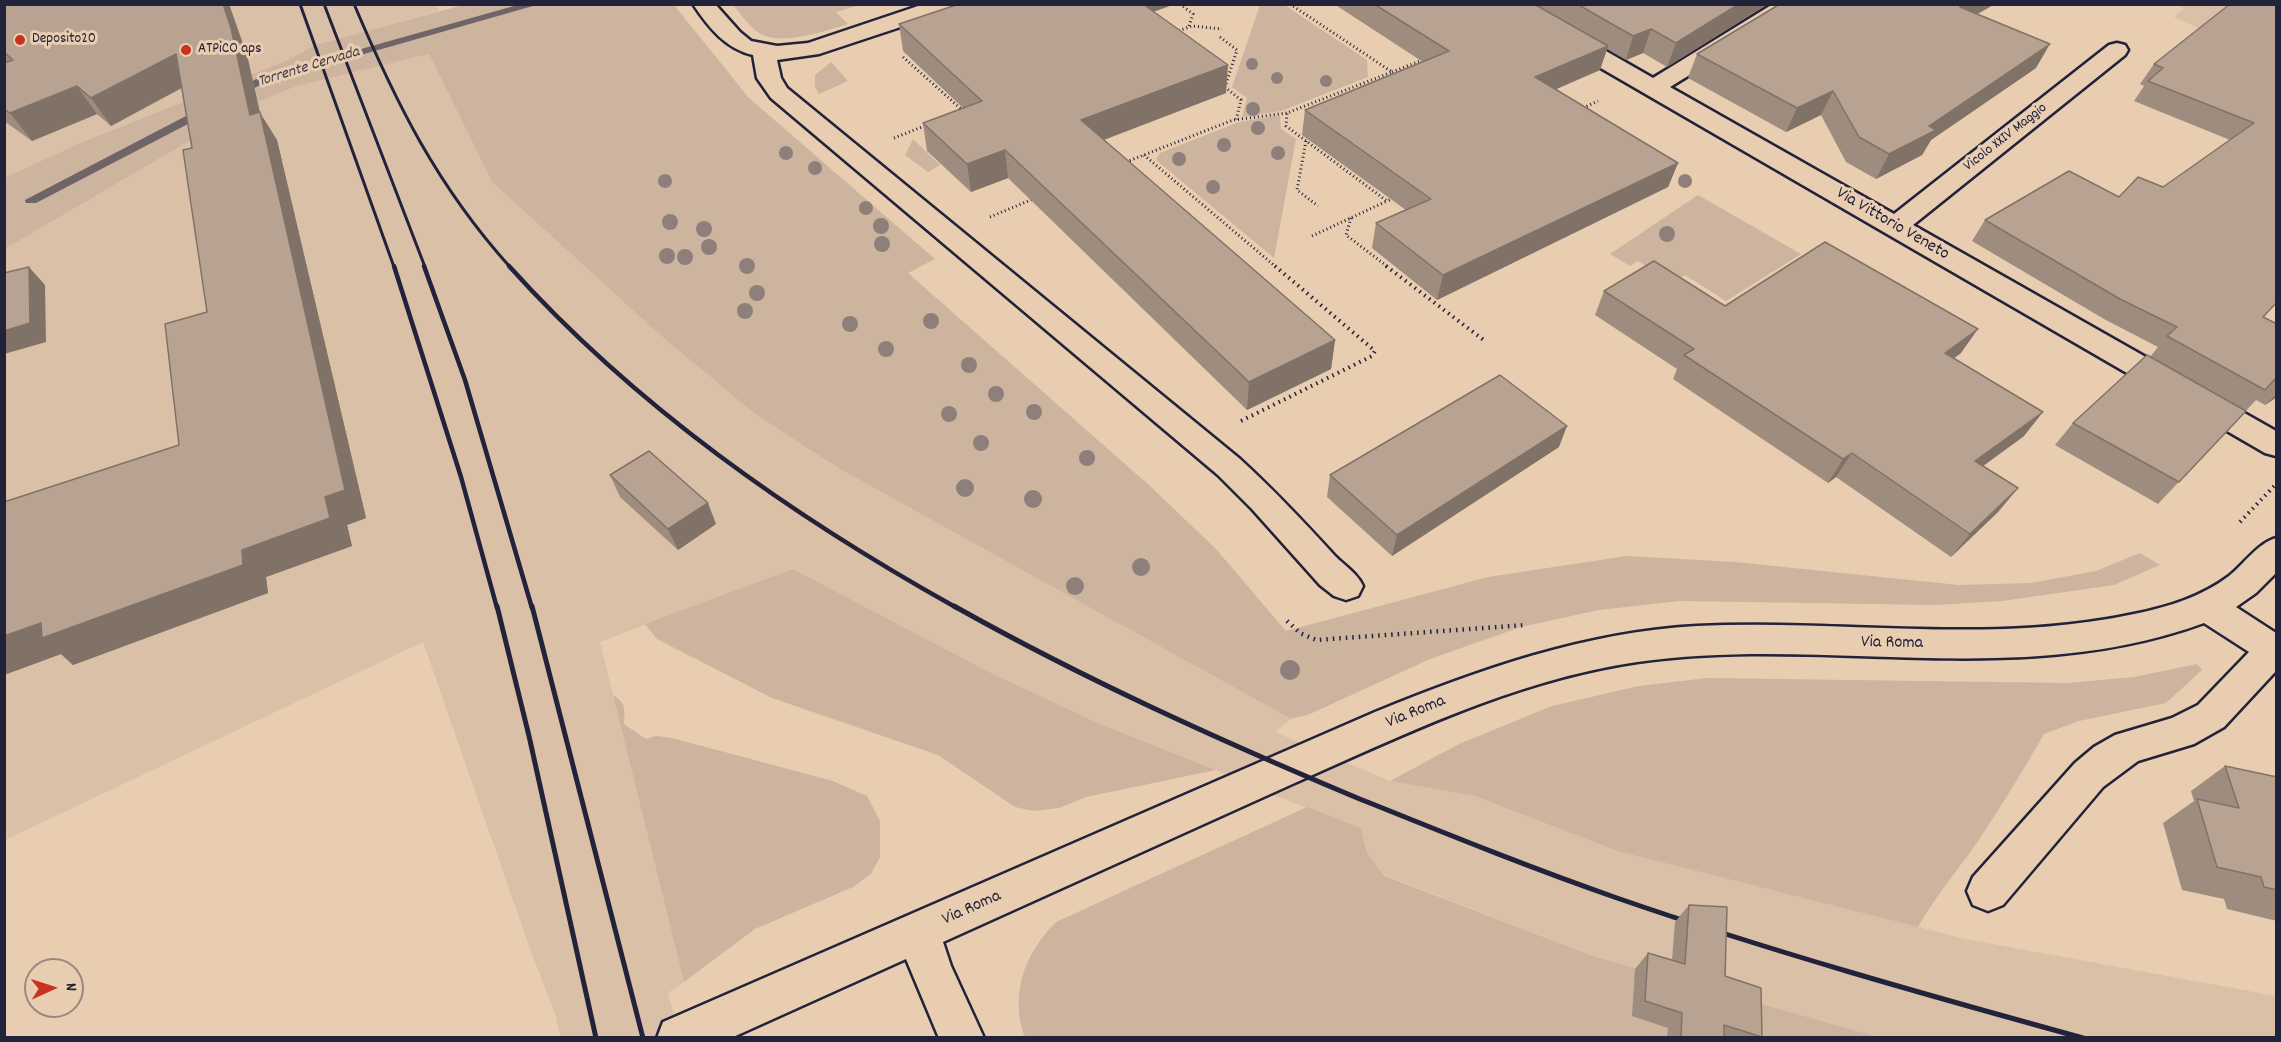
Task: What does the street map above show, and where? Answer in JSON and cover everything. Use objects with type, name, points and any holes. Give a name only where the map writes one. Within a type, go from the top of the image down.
[{"type":"street","points":[[703,4],[732,37],[744,46],[777,53],[811,49],[947,4]]},
{"type":"street","name":"Via Vittorio Veneto","points":[[1507,4],[2277,445]]},
{"type":"street","points":[[1652,88],[1789,4]]},
{"type":"street","name":"Vicolo XXIV Maggio","points":[[1895,227],[2118,50]]},
{"type":"street","points":[[764,52],[769,78],[779,93],[1228,467],[1264,500],[1332,574],[1346,586]]},
{"type":"street","name":"Via Roma","points":[[679,1038],[1408,716],[1485,686],[1580,656],[1676,642],[2030,644],[2108,634],[2160,623],[2206,606],[2239,587],[2277,551]]},
{"type":"street","points":[[1988,891],[2096,769],[2128,747],[2181,732],[2211,716],[2275,651],[2206,606]]},
{"type":"street","points":[[918,933],[932,973],[962,1038]]},
{"type":"path","points":[[1180,4],[1193,14],[1188,27]]},
{"type":"path","points":[[1290,4],[1392,72]]},
{"type":"path","points":[[1169,34],[1188,27],[1222,29]]},
{"type":"path","points":[[1220,37],[1237,50],[1225,87],[1241,100],[1236,120]]},
{"type":"path","points":[[900,55],[961,109],[954,113]]},
{"type":"path","points":[[1122,164],[1236,120],[1287,113],[1425,59]]},
{"type":"path","points":[[1579,110],[1607,97]]},
{"type":"path","points":[[1287,113],[1286,126],[1387,201]]},
{"type":"path","points":[[887,140],[928,125]]},
{"type":"path","points":[[1306,141],[1297,190],[1318,206]]},
{"type":"path","points":[[1144,155],[1375,351],[1372,356],[1235,424]]},
{"type":"path","points":[[1312,236],[1398,196]]},
{"type":"path","points":[[983,220],[1036,197]]},
{"type":"path","points":[[1351,218],[1346,235],[1485,341]]},
{"type":"path","points":[[2234,529],[2277,483]]},
{"type":"path","points":[[1287,621],[1293,629],[1316,640],[1532,624]]},
{"type":"shaded area","points":[[436,4],[439,11],[315,45],[288,60],[78,144],[5,178],[4,5]]},
{"type":"shaded area","points":[[463,5],[674,5],[749,98],[935,259],[908,273],[1150,486],[1216,549],[1286,631],[1488,577],[1627,556],[1735,562],[1959,585],[2031,583],[2096,571],[2140,553],[2160,565],[2114,585],[2002,601],[1936,605],[1680,601],[1599,610],[1521,627],[1430,659],[1310,714],[1291,719],[840,469],[755,414],[660,335],[492,182],[429,54],[297,86],[251,105],[5,249],[4,178],[78,144],[288,60],[315,45]]},
{"type":"shaded area","points":[[733,5],[860,5],[836,12],[848,24],[801,37],[775,38],[755,30]]},
{"type":"shaded area","points":[[1260,5],[1286,6],[1367,60],[1368,77],[1281,111],[1242,117],[1247,98],[1232,87]]},
{"type":"shaded area","points":[[2176,5],[2276,5],[2276,63],[2174,17],[2184,8]]},
{"type":"shaded area","points":[[429,54],[492,182],[660,335],[755,414],[840,469],[1291,719],[1275,732],[1390,781],[1475,796],[1617,851],[1966,939],[2276,996],[2276,1037],[1878,1037],[1593,956],[1385,875],[1367,853],[1361,828],[1249,786],[1216,770],[1100,724],[993,674],[793,569],[600,642],[684,982],[668,993],[680,1037],[560,1037],[556,1016],[530,949],[423,642],[5,840],[5,249],[251,105],[297,86]]},
{"type":"shaded area","points":[[831,62],[848,81],[819,94],[815,87],[815,75]]},
{"type":"shaded area","points":[[1280,115],[1281,129],[1296,139],[1274,258],[1156,160],[1160,153],[1239,122]]},
{"type":"shaded area","points":[[913,139],[940,165],[928,172],[905,155]]},
{"type":"shaded area","points":[[1698,195],[1801,254],[1726,301],[1685,275],[1671,282],[1638,261],[1630,266],[1610,254]]},
{"type":"shaded area","points":[[793,569],[993,674],[1100,724],[1216,770],[1086,797],[1059,808],[1034,811],[1015,807],[938,755],[772,698],[657,639],[645,624]]},
{"type":"shaded area","points":[[2197,664],[2202,670],[2166,703],[2079,721],[2044,734],[1976,844],[1918,927],[1617,851],[1475,796],[1390,781],[1459,744],[1552,706],[1639,686],[1707,678],[2068,683],[2134,677]]},
{"type":"shaded area","points":[[613,695],[624,707],[624,724],[646,739],[656,736],[672,738],[833,781],[867,796],[880,821],[880,857],[871,874],[853,887],[755,929],[684,982]]},
{"type":"shaded area","points":[[1307,807],[1361,828],[1367,853],[1385,876],[1593,956],[1878,1037],[1025,1038],[1020,1022],[1019,1006],[1023,975],[1036,947],[1056,922]]},
{"type":"building","points":[[4,4],[223,4],[231,28],[250,115],[260,112],[345,490],[325,497],[330,518],[242,550],[243,565],[42,638],[41,623],[4,636],[4,502],[179,445],[165,324],[207,312],[183,150],[192,148],[176,54],[91,98],[77,86],[10,113],[4,109],[4,63],[13,60],[4,52]]},
{"type":"building","points":[[959,4],[1143,4],[1228,65],[1081,120],[1335,340],[1249,382],[1005,150],[967,164],[923,123],[982,101],[899,24]]},
{"type":"building","points":[[1374,4],[1534,4],[1608,46],[1535,77],[1678,163],[1443,275],[1376,223],[1431,199],[1305,110],[1449,51]]},
{"type":"building","points":[[1577,4],[1739,4],[1676,43],[1651,29],[1633,36]]},
{"type":"building","points":[[1780,4],[1965,4],[1960,7],[2050,44],[1929,126],[1936,130],[1889,154],[1859,137],[1833,91],[1797,108],[1697,54]]},
{"type":"building","points":[[2230,4],[2277,4],[2277,302],[2263,317],[2277,324],[2277,380],[2275,379],[2265,390],[2167,336],[2177,327],[2120,299],[1985,220],[2069,171],[2119,197],[2138,177],[2163,187],[2254,123],[2148,81],[2163,68],[2154,64]]},
{"type":"building","points":[[1825,242],[1978,329],[1945,353],[2043,412],[1975,461],[2018,488],[1970,534],[1852,453],[1843,459],[1684,355],[1694,349],[1604,291],[1654,261],[1725,306]]},
{"type":"building","points":[[29,267],[30,323],[4,331],[4,273]]},
{"type":"building","points":[[2147,355],[2246,411],[2179,482],[2073,423]]},
{"type":"building","points":[[1500,375],[1567,426],[1397,535],[1330,475]]},
{"type":"building","points":[[649,451],[708,503],[668,529],[610,475]]},
{"type":"building","points":[[2225,766],[2277,777],[2277,890],[2264,887],[2261,877],[2217,867],[2197,799],[2239,808]]},
{"type":"building","points":[[1689,905],[1727,907],[1725,976],[1761,988],[1762,1037],[1724,1025],[1724,1038],[1686,1038],[1681,1036],[1682,1013],[1645,1001],[1648,953],[1685,964]]},
{"type":"waterway","name":"Torrente Cervada","points":[[235,94],[262,80],[535,4]]},
{"type":"waterway","name":"Torrente Cervada","points":[[31,200],[207,109]]},
{"type":"railway","points":[[300,4],[394,267]]},
{"type":"railway","points":[[324,4],[425,267]]},
{"type":"railway","points":[[354,4],[420,142],[461,206],[510,267]]},
{"type":"railway","points":[[394,266],[461,477],[497,608]]},
{"type":"railway","points":[[424,266],[465,380],[532,608]]},
{"type":"railway","points":[[509,266],[609,366],[718,455],[835,535],[957,608]]},
{"type":"railway","points":[[497,606],[529,736],[596,1038]]},
{"type":"railway","points":[[532,606],[643,1038]]},
{"type":"railway","points":[[954,606],[1052,659],[1203,731],[1355,797],[1518,862],[1732,936],[1907,989],[2083,1038]]},
{"type":"place","name":"Deposito20","points":[[20,40]]},
{"type":"place","name":"ATPiCO aps","points":[[186,50]]}]
